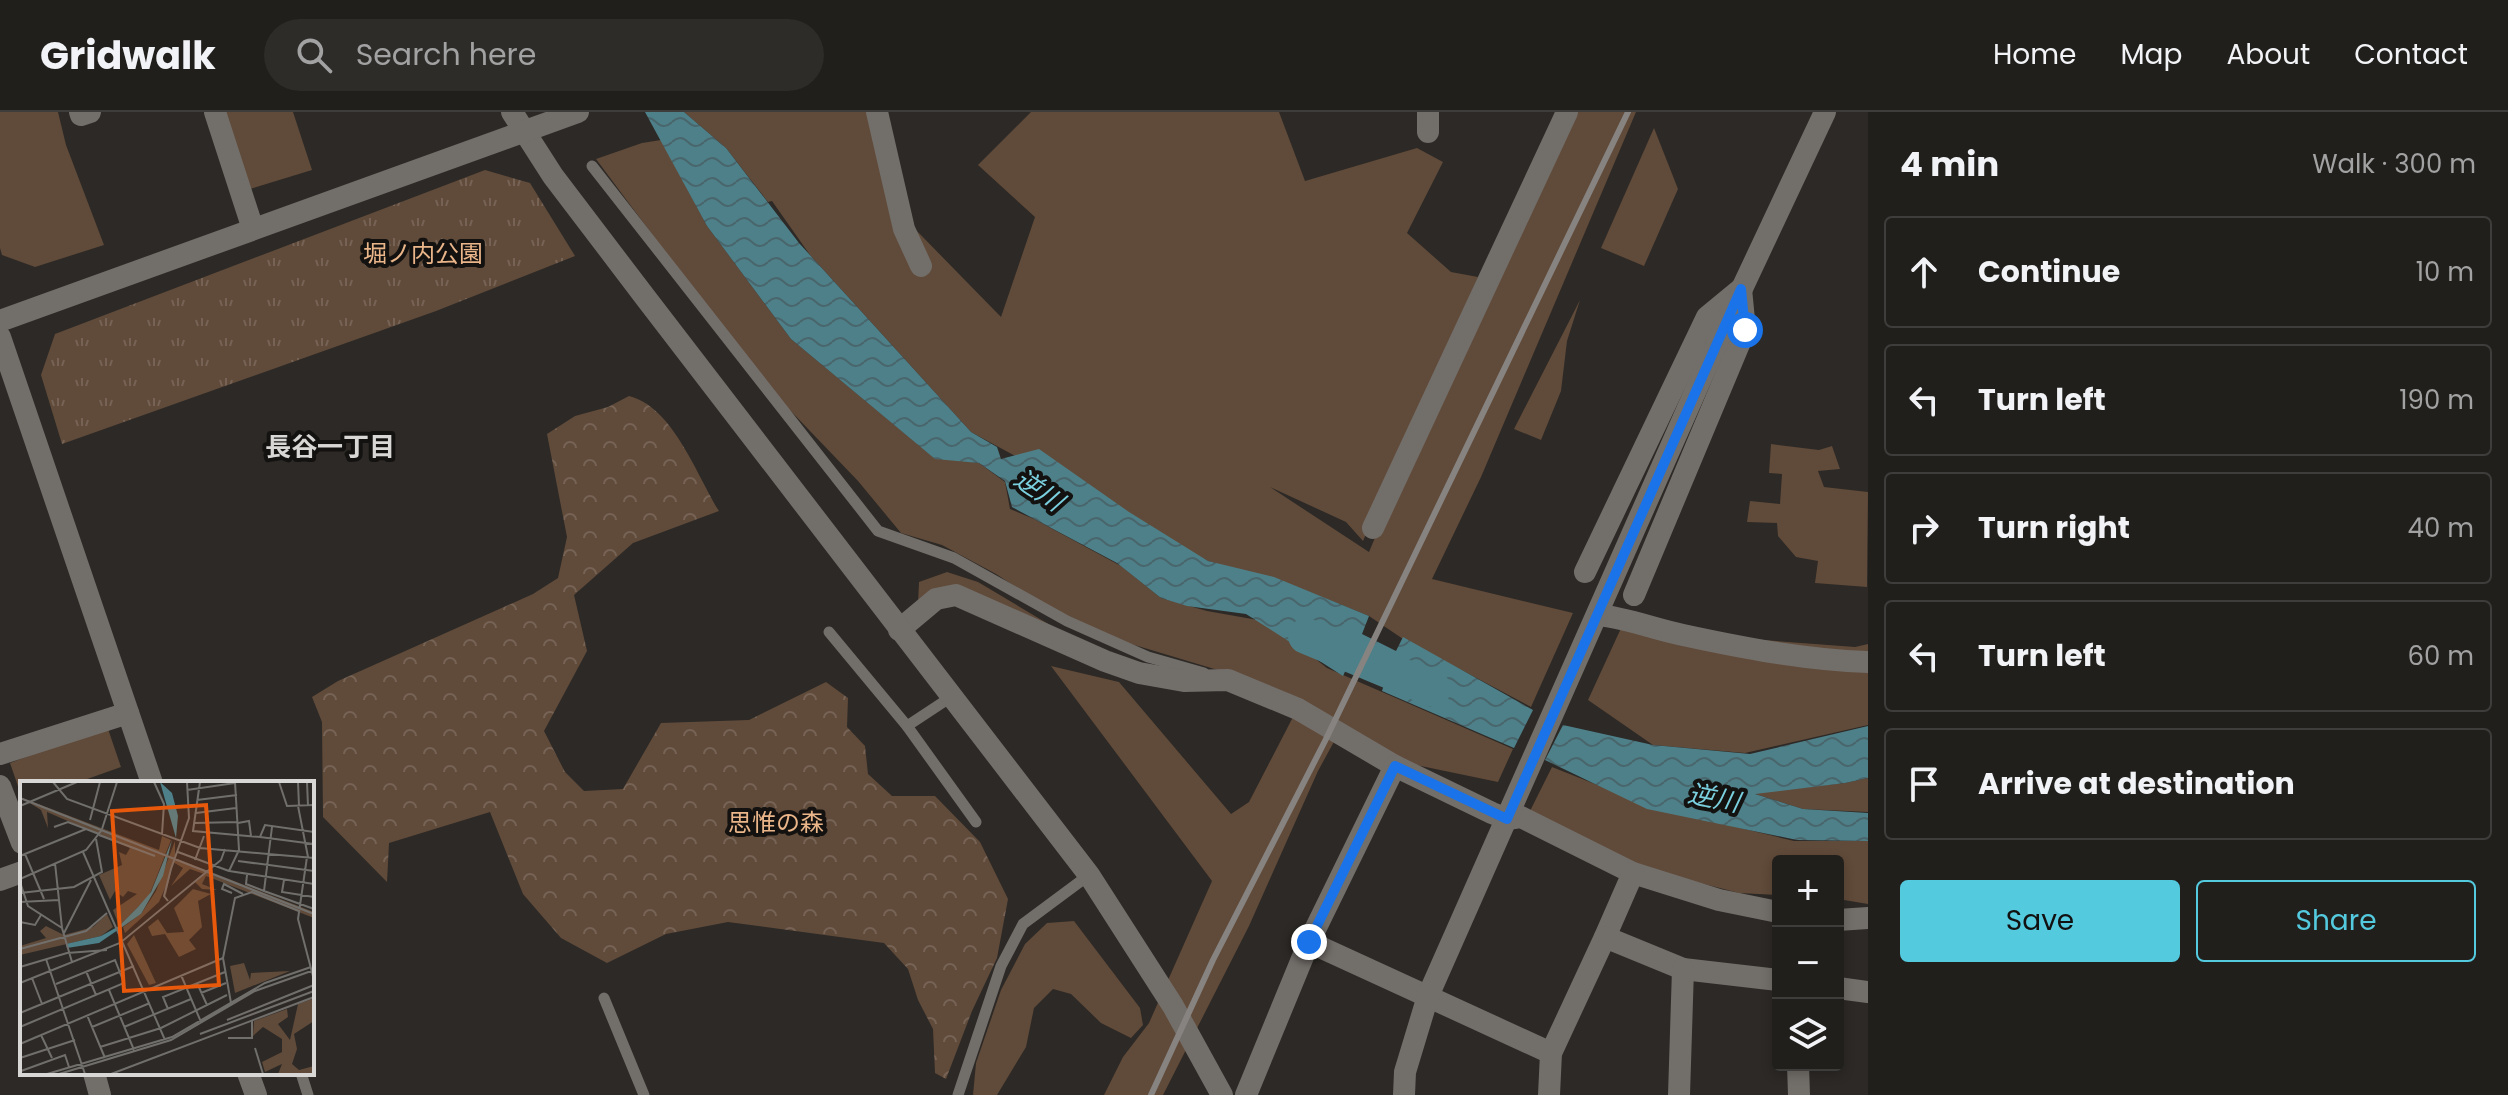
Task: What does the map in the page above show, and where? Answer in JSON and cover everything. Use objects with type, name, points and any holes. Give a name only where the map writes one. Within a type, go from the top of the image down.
[{"type":"street","points":[[80,112],[81,115],[90,112]]},
{"type":"street","points":[[215,112],[253,229]]},
{"type":"street","points":[[877,112],[904,229],[921,266]]},
{"type":"street","points":[[1373,528],[1567,112]]},
{"type":"street","points":[[1404,1095],[1405,1072],[1428,996],[1741,289],[1825,112]]},
{"type":"street","points":[[0,321],[253,229],[518,122],[576,113]]},
{"type":"street","points":[[518,122],[571,200],[1089,875],[1173,1006],[1222,1095]]},
{"type":"street","points":[[1585,572],[1707,317],[1741,289]]},
{"type":"street","points":[[1634,595],[1745,330],[1741,289]]},
{"type":"street","points":[[0,337],[151,781]]},
{"type":"street","points":[[899,630],[936,599],[956,595],[1139,673],[1184,681],[1228,680],[1298,709],[1395,766],[1521,817],[1633,873],[1732,904],[1772,911]]},
{"type":"street","points":[[1596,618],[1617,617],[1679,635],[1763,651],[1835,661],[1868,662]]},
{"type":"street","points":[[0,754],[128,713]]},
{"type":"street","points":[[1246,1095],[1309,942],[1395,766]]},
{"type":"street","points":[[0,786],[20,838]]},
{"type":"street","points":[[0,880],[20,873]]},
{"type":"street","points":[[1549,1095],[1551,1053],[1633,873]]},
{"type":"street","points":[[1844,920],[1868,918]]},
{"type":"street","points":[[1605,937],[1683,969],[1772,979]]},
{"type":"street","points":[[1309,942],[1551,1053]]},
{"type":"street","points":[[1679,1095],[1683,969]]},
{"type":"street","points":[[1844,989],[1868,992]]},
{"type":"street","points":[[1798,1071],[1799,1095]]},
{"type":"street","points":[[95,1075],[100,1095]]},
{"type":"street","points":[[249,1075],[256,1095]]},
{"type":"lane","points":[[592,166],[878,531],[954,558],[1067,621],[1148,657],[1228,680]]},
{"type":"lane","points":[[829,632],[907,726],[976,822]]},
{"type":"lane","points":[[907,726],[951,697]]},
{"type":"lane","points":[[958,1095],[1001,966],[1023,924],[1089,875]]},
{"type":"lane","points":[[604,998],[644,1095]]},
{"type":"lane","points":[[302,1075],[308,1095]]},
{"type":"green space","points":[[0,112],[58,112],[66,145],[104,245],[35,267],[2,255]]},
{"type":"green space","points":[[224,112],[293,112],[312,170],[250,189]]},
{"type":"green space","points":[[684,112],[884,112],[915,229],[1001,317],[1035,217],[978,165],[1031,112],[1279,112],[1305,181],[1417,148],[1443,162],[1407,233],[1451,272],[1478,277],[1363,541],[1346,522],[1270,487],[1369,552],[1400,478],[1574,112],[1636,112],[1481,477],[1432,579],[1573,613],[1531,707],[1403,639],[1369,616],[1287,583],[1208,561],[971,432],[810,255],[772,201],[768,202],[726,148]]},
{"type":"green space","points":[[1654,128],[1678,189],[1644,266],[1601,248]]},
{"type":"green space","points":[[661,140],[707,226],[791,339],[933,457],[979,463],[1005,482],[1010,509],[1121,566],[1161,598],[1207,611],[1269,622],[1327,668],[1513,749],[1498,782],[1416,765],[1342,727],[1318,771],[1249,926],[1163,1095],[1104,1095],[1123,1057],[1149,1023],[1212,881],[1051,666],[1119,682],[1231,814],[1249,802],[1294,715],[1221,671],[1078,628],[996,574],[942,545],[901,533],[858,481],[759,378],[596,159],[642,143]]},
{"type":"green space","name":"堀ノ内公園","points":[[485,170],[530,183],[575,256],[436,311],[62,444],[41,375],[55,334]]},
{"type":"green space","points":[[1580,300],[1567,341],[1561,391],[1541,440],[1514,429]]},
{"type":"green space","name":"思惟の森","points":[[629,396],[645,403],[671,427],[719,511],[633,543],[574,595],[587,651],[544,731],[565,772],[584,791],[623,789],[661,723],[749,720],[826,682],[848,698],[847,727],[865,746],[868,774],[892,796],[935,796],[980,842],[1008,899],[997,958],[972,1011],[946,1079],[935,1073],[933,1029],[918,1000],[908,969],[884,943],[728,922],[666,934],[607,963],[561,938],[523,894],[490,812],[389,843],[387,882],[323,817],[322,722],[312,697],[338,681],[533,594],[558,578],[567,537],[547,434],[575,416],[608,407]]},
{"type":"green space","points":[[1771,444],[1819,450],[1832,446],[1840,469],[1818,471],[1824,487],[1868,492],[1867,587],[1815,583],[1818,561],[1796,557],[1778,536],[1777,523],[1747,522],[1750,501],[1780,504],[1782,474],[1769,473]]},
{"type":"green space","points":[[947,572],[978,582],[1082,644],[984,598],[918,604],[919,582]]},
{"type":"green space","points":[[1628,613],[1737,638],[1855,647],[1868,644],[1868,725],[1745,753],[1653,745],[1588,700]]},
{"type":"green space","points":[[107,726],[121,767],[82,781],[20,781],[20,792],[10,763]]},
{"type":"green space","points":[[1552,767],[1653,807],[1794,841],[1868,841],[1868,904],[1844,900],[1844,855],[1772,855],[1772,895],[1739,893],[1642,868],[1530,811]]},
{"type":"green space","points":[[1868,778],[1868,812],[1803,809],[1752,793],[1845,783]]},
{"type":"green space","points":[[1074,921],[1140,1008],[1143,1025],[1131,1038],[1101,1023],[1071,994],[1053,989],[1034,1008],[1026,1047],[997,1095],[973,1095],[976,1063],[1001,990],[1025,944],[1047,923]]},
{"type":"water","points":[[645,112],[684,112],[726,148],[799,243],[971,432],[997,447],[1001,459],[1039,449],[1129,512],[1208,561],[1274,577],[1369,616],[1362,634],[1396,651],[1403,637],[1533,710],[1514,748],[1382,691],[1390,666],[1356,648],[1343,676],[1246,614],[1187,606],[1161,598],[1117,563],[1012,507],[1005,481],[979,463],[935,459],[791,339],[707,226]]},
{"type":"water","points":[[1563,725],[1653,745],[1750,754],[1868,726],[1868,778],[1755,794],[1803,809],[1868,813],[1868,841],[1797,840],[1647,809],[1545,760]]},
{"type":"waterway","name":"逆川","points":[[1306,636],[1433,689]]},
{"type":"railway","points":[[1151,1095],[1213,960],[1325,741],[1628,112]]},
{"type":"district","name":"長谷一丁目","points":[[330,447]]},
{"type":"route","points":[[1309,942],[1395,766],[1507,819],[1741,289],[1745,330]]}]
